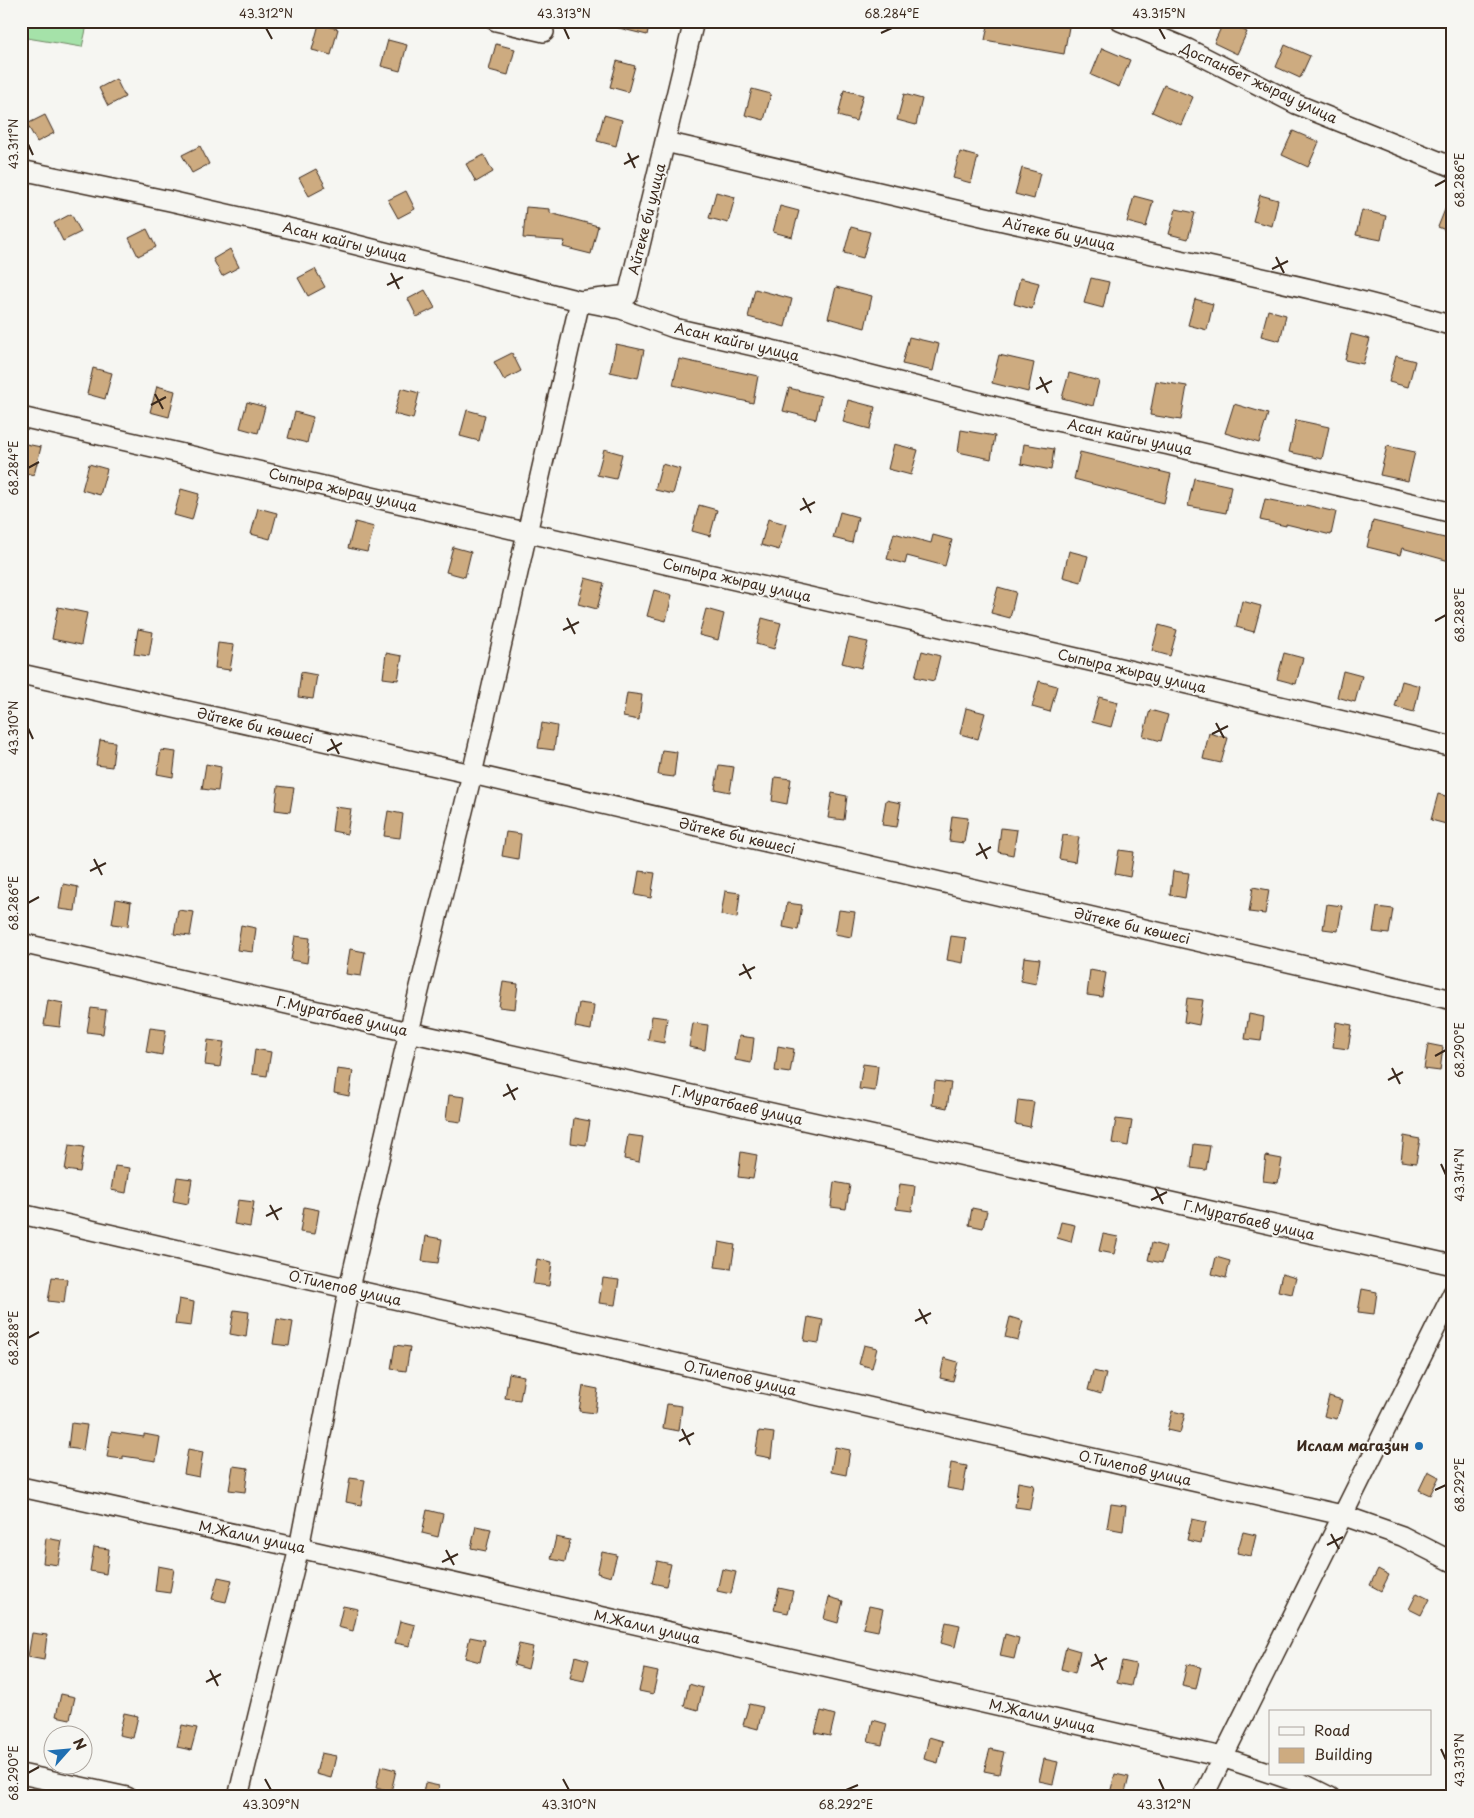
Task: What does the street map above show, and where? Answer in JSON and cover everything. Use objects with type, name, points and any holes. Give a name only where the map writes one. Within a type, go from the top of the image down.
[{"type":"street","points":[[496,21],[544,32]]},
{"type":"street","name":"Айтеке би улица","points":[[580,301],[628,295],[694,21]]},
{"type":"street","name":"Доспанбет жырау улица","points":[[1120,21],[1188,49],[1296,104],[1453,167]]},
{"type":"street","name":"Айтеке би улица","points":[[665,142],[937,207],[1255,276],[1399,310],[1453,326]]},
{"type":"street","name":"Асан кайгы улица","points":[[21,170],[170,201],[300,231],[580,301],[622,309],[674,328],[776,350],[1033,416],[1179,447],[1453,512]]},
{"type":"street","points":[[238,1797],[299,1548],[349,1288],[472,774],[580,301]]},
{"type":"street","name":"Сыпыра жырау улица","points":[[21,417],[1113,666],[1453,747]]},
{"type":"street","name":"Әйтеке би көшесі","points":[[21,674],[472,774],[1453,1000]]},
{"type":"street","name":"Г.Муратбаев улица","points":[[21,943],[409,1032],[1453,1265]]},
{"type":"street","name":"О.Тилепов улица","points":[[21,1214],[1342,1515],[1402,1536],[1453,1562]]},
{"type":"street","points":[[1202,1797],[1453,1294]]},
{"type":"street","name":"М.Жалил улица","points":[[21,1487],[1222,1757],[1269,1773]]},
{"type":"street","points":[[21,1774],[127,1797]]},
{"type":"street","points":[[1280,1776],[1306,1785],[1330,1797]]},
{"type":"green space","points":[[21,21],[88,21],[82,47],[21,37]]},
{"type":"building","points":[[612,21],[650,21],[647,35],[611,26]]},
{"type":"building","points":[[989,21],[1031,21],[1069,27],[1064,54],[985,40]]},
{"type":"building","points":[[1224,21],[1247,32],[1237,54],[1214,43]]},
{"type":"building","points":[[319,24],[338,29],[331,55],[312,50]]},
{"type":"building","points":[[388,40],[407,45],[400,71],[381,66]]},
{"type":"building","points":[[496,44],[515,49],[508,75],[489,70]]},
{"type":"building","points":[[1285,45],[1310,56],[1300,78],[1276,67]]},
{"type":"building","points":[[1102,48],[1130,60],[1119,87],[1091,75]]},
{"type":"building","points":[[617,61],[635,66],[628,92],[610,87]]},
{"type":"building","points":[[116,79],[125,97],[108,106],[99,88]]},
{"type":"building","points":[[1164,85],[1193,97],[1181,125],[1152,112]]},
{"type":"building","points":[[752,89],[771,94],[764,120],[745,115]]},
{"type":"building","points":[[844,90],[863,95],[856,121],[838,116]]},
{"type":"building","points":[[904,94],[922,99],[916,125],[897,120]]},
{"type":"building","points":[[45,115],[54,133],[37,142],[27,124]]},
{"type":"building","points":[[604,115],[622,120],[616,146],[597,141]]},
{"type":"building","points":[[1293,131],[1319,142],[1308,167],[1282,155]]},
{"type":"building","points":[[200,146],[209,164],[192,173],[182,155]]},
{"type":"building","points":[[960,152],[978,157],[971,183],[953,178]]},
{"type":"building","points":[[484,155],[493,172],[476,182],[466,164]]},
{"type":"building","points":[[1022,168],[1040,173],[1034,199],[1015,194]]},
{"type":"building","points":[[316,169],[326,187],[309,196],[299,178]]},
{"type":"building","points":[[406,191],[415,209],[398,218],[388,200]]},
{"type":"building","points":[[716,192],[735,197],[728,223],[709,218]]},
{"type":"building","points":[[1453,192],[1453,233],[1438,227]]},
{"type":"building","points":[[1260,195],[1278,200],[1272,226],[1253,221]]},
{"type":"building","points":[[1134,196],[1153,201],[1146,227],[1127,222]]},
{"type":"building","points":[[780,206],[799,211],[792,237],[773,232]]},
{"type":"building","points":[[526,207],[550,209],[550,213],[598,226],[591,254],[563,247],[565,241],[523,238]]},
{"type":"building","points":[[1176,209],[1195,213],[1188,239],[1169,234]]},
{"type":"building","points":[[1362,210],[1386,216],[1381,240],[1356,235]]},
{"type":"building","points":[[71,214],[81,232],[63,241],[54,223]]},
{"type":"building","points":[[851,227],[870,232],[863,258],[844,253]]},
{"type":"building","points":[[147,229],[156,247],[138,256],[129,238]]},
{"type":"building","points":[[230,249],[239,267],[222,276],[213,259]]},
{"type":"building","points":[[315,269],[325,287],[308,296],[298,278]]},
{"type":"building","points":[[1020,278],[1039,283],[1032,309],[1014,304]]},
{"type":"building","points":[[1091,278],[1109,282],[1103,308],[1084,303]]},
{"type":"building","points":[[836,287],[872,296],[865,328],[828,318]]},
{"type":"building","points":[[755,289],[792,299],[785,327],[748,317]]},
{"type":"building","points":[[425,290],[435,308],[417,317],[408,299]]},
{"type":"building","points":[[1195,299],[1213,304],[1207,330],[1188,325]]},
{"type":"building","points":[[1268,310],[1286,315],[1280,341],[1261,336]]},
{"type":"building","points":[[1351,334],[1370,339],[1363,364],[1345,360]]},
{"type":"building","points":[[909,337],[939,344],[933,371],[902,364]]},
{"type":"building","points":[[616,344],[644,350],[638,378],[610,372]]},
{"type":"building","points":[[512,353],[521,371],[504,380],[494,362]]},
{"type":"building","points":[[999,355],[1034,363],[1028,392],[992,383]]},
{"type":"building","points":[[1396,356],[1415,361],[1408,387],[1389,382]]},
{"type":"building","points":[[679,359],[758,376],[753,403],[673,385]]},
{"type":"building","points":[[93,368],[112,373],[105,399],[87,394]]},
{"type":"building","points":[[1069,373],[1099,381],[1093,406],[1062,398]]},
{"type":"building","points":[[1156,381],[1187,386],[1181,420],[1150,415]]},
{"type":"building","points":[[157,386],[175,391],[169,417],[150,412]]},
{"type":"building","points":[[401,388],[419,393],[413,419],[394,414]]},
{"type":"building","points":[[789,388],[821,396],[816,419],[783,411]]},
{"type":"building","points":[[848,400],[875,407],[870,429],[843,422]]},
{"type":"building","points":[[247,402],[265,407],[258,433],[240,428]]},
{"type":"building","points":[[1234,404],[1268,414],[1259,443],[1225,433]]},
{"type":"building","points":[[467,410],[485,415],[479,441],[460,436]]},
{"type":"building","points":[[295,412],[313,417],[307,443],[288,438]]},
{"type":"building","points":[[1296,420],[1329,427],[1322,459],[1289,452]]},
{"type":"building","points":[[961,430],[995,436],[991,459],[958,452]]},
{"type":"building","points":[[21,443],[41,447],[34,475],[21,472]]},
{"type":"building","points":[[894,444],[918,450],[911,475],[888,469]]},
{"type":"building","points":[[1024,444],[1054,449],[1051,470],[1021,464]]},
{"type":"building","points":[[1387,446],[1415,452],[1408,481],[1380,475]]},
{"type":"building","points":[[604,449],[622,454],[616,479],[597,475]]},
{"type":"building","points":[[1080,452],[1171,474],[1164,503],[1074,479]]},
{"type":"building","points":[[89,464],[107,469],[100,495],[82,490]]},
{"type":"building","points":[[662,464],[680,469],[673,494],[655,490]]},
{"type":"building","points":[[1194,478],[1231,486],[1226,513],[1188,506]]},
{"type":"building","points":[[181,489],[199,494],[192,520],[174,515]]},
{"type":"building","points":[[1265,499],[1336,512],[1331,535],[1260,520]]},
{"type":"building","points":[[699,505],[717,510],[710,536],[692,531]]},
{"type":"building","points":[[258,508],[277,513],[270,539],[251,534]]},
{"type":"building","points":[[840,512],[858,517],[852,543],[833,538]]},
{"type":"building","points":[[768,519],[786,524],[779,550],[761,545]]},
{"type":"building","points":[[1373,521],[1453,540],[1453,562],[1402,548],[1400,555],[1367,547]]},
{"type":"building","points":[[355,522],[374,527],[367,552],[348,548]]},
{"type":"building","points":[[894,533],[931,543],[933,535],[952,540],[945,566],[907,556],[905,564],[887,559]]},
{"type":"building","points":[[453,547],[471,552],[465,577],[446,572]]},
{"type":"building","points":[[1069,551],[1088,556],[1081,582],[1063,577]]},
{"type":"building","points":[[585,578],[604,583],[597,609],[578,604]]},
{"type":"building","points":[[998,587],[1016,592],[1010,618],[991,613]]},
{"type":"building","points":[[654,590],[672,595],[666,621],[647,616]]},
{"type":"building","points":[[1242,601],[1261,606],[1254,632],[1236,627]]},
{"type":"building","points":[[58,607],[87,613],[81,645],[52,639]]},
{"type":"building","points":[[706,609],[724,614],[718,640],[699,635]]},
{"type":"building","points":[[762,618],[781,623],[774,649],[756,644]]},
{"type":"building","points":[[1159,625],[1177,630],[1170,656],[1152,651]]},
{"type":"building","points":[[138,629],[153,632],[149,656],[134,654]]},
{"type":"building","points":[[849,638],[868,642],[861,668],[842,663]]},
{"type":"building","points":[[218,643],[234,645],[230,670],[215,668]]},
{"type":"building","points":[[922,651],[940,656],[934,681],[915,677]]},
{"type":"building","points":[[386,653],[402,656],[398,680],[383,678]]},
{"type":"building","points":[[1284,653],[1303,658],[1296,684],[1277,679]]},
{"type":"building","points":[[1343,671],[1362,676],[1355,702],[1337,697]]},
{"type":"building","points":[[301,672],[317,675],[313,699],[298,697]]},
{"type":"building","points":[[1039,681],[1057,686],[1050,712],[1032,707]]},
{"type":"building","points":[[1402,681],[1420,686],[1414,712],[1395,707]]},
{"type":"building","points":[[627,693],[642,695],[639,720],[623,717]]},
{"type":"building","points":[[1099,697],[1118,702],[1111,727],[1092,722]]},
{"type":"building","points":[[966,708],[985,713],[978,739],[960,734]]},
{"type":"building","points":[[1150,710],[1168,715],[1161,741],[1143,736]]},
{"type":"building","points":[[542,723],[557,726],[554,750],[538,748]]},
{"type":"building","points":[[1209,733],[1228,738],[1221,763],[1203,759]]},
{"type":"building","points":[[100,740],[115,742],[112,767],[96,765]]},
{"type":"building","points":[[161,750],[176,752],[173,777],[157,774]]},
{"type":"building","points":[[662,750],[677,752],[674,777],[658,775]]},
{"type":"building","points":[[206,764],[221,767],[218,791],[202,789]]},
{"type":"building","points":[[719,765],[734,767],[730,792],[715,789]]},
{"type":"building","points":[[775,777],[791,779],[787,804],[772,801]]},
{"type":"building","points":[[278,786],[294,788],[290,812],[275,810]]},
{"type":"building","points":[[832,793],[847,796],[844,820],[828,818]]},
{"type":"building","points":[[1438,794],[1453,798],[1453,813],[1450,825],[1431,820]]},
{"type":"building","points":[[886,800],[901,803],[897,827],[882,825]]},
{"type":"building","points":[[335,807],[351,809],[347,834],[332,831]]},
{"type":"building","points":[[388,811],[403,814],[400,838],[384,836]]},
{"type":"building","points":[[952,816],[968,818],[964,843],[949,841]]},
{"type":"building","points":[[1001,828],[1017,830],[1013,855],[998,852]]},
{"type":"building","points":[[506,832],[521,834],[518,859],[502,856]]},
{"type":"building","points":[[1063,835],[1079,837],[1075,862],[1059,859]]},
{"type":"building","points":[[1119,850],[1134,852],[1130,877],[1115,874]]},
{"type":"building","points":[[639,871],[655,873],[651,898],[635,895]]},
{"type":"building","points":[[1173,871],[1189,873],[1185,898],[1170,895]]},
{"type":"building","points":[[63,884],[78,887],[75,911],[59,909]]},
{"type":"building","points":[[1253,887],[1269,890],[1265,914],[1249,912]]},
{"type":"building","points":[[725,891],[740,893],[737,918],[721,915]]},
{"type":"building","points":[[116,899],[131,902],[128,926],[112,924]]},
{"type":"building","points":[[787,903],[802,905],[798,930],[783,927]]},
{"type":"building","points":[[1327,904],[1342,906],[1338,931],[1323,929]]},
{"type":"building","points":[[1377,907],[1393,909],[1389,934],[1373,932]]},
{"type":"building","points":[[178,910],[194,912],[190,936],[174,934]]},
{"type":"building","points":[[839,910],[855,912],[851,937],[835,934]]},
{"type":"building","points":[[241,925],[256,928],[253,952],[237,950]]},
{"type":"building","points":[[295,936],[310,938],[307,963],[291,960]]},
{"type":"building","points":[[951,936],[966,938],[963,963],[947,960]]},
{"type":"building","points":[[350,949],[365,952],[361,976],[346,974]]},
{"type":"building","points":[[1024,957],[1040,959],[1036,984],[1021,981]]},
{"type":"building","points":[[1090,970],[1106,973],[1102,997],[1087,995]]},
{"type":"building","points":[[503,982],[518,984],[515,1009],[499,1007]]},
{"type":"building","points":[[1187,998],[1203,1000],[1199,1025],[1184,1022]]},
{"type":"building","points":[[48,1000],[63,1003],[60,1027],[44,1025]]},
{"type":"building","points":[[579,1003],[594,1005],[591,1030],[575,1027]]},
{"type":"building","points":[[91,1008],[106,1010],[103,1034],[87,1032]]},
{"type":"building","points":[[1249,1014],[1264,1017],[1261,1041],[1245,1039]]},
{"type":"building","points":[[652,1016],[667,1018],[664,1043],[648,1040]]},
{"type":"building","points":[[1336,1022],[1352,1025],[1348,1049],[1333,1047]]},
{"type":"building","points":[[693,1023],[708,1025],[705,1050],[689,1047]]},
{"type":"building","points":[[150,1028],[166,1030],[162,1055],[146,1052]]},
{"type":"building","points":[[739,1036],[754,1038],[751,1063],[735,1060]]},
{"type":"building","points":[[208,1040],[224,1042],[220,1067],[205,1065]]},
{"type":"building","points":[[1428,1044],[1443,1047],[1440,1071],[1424,1069]]},
{"type":"building","points":[[778,1046],[794,1049],[790,1073],[775,1071]]},
{"type":"building","points":[[255,1049],[271,1052],[267,1076],[252,1074]]},
{"type":"building","points":[[863,1064],[878,1066],[875,1091],[859,1089]]},
{"type":"building","points":[[337,1069],[353,1071],[349,1096],[334,1093]]},
{"type":"building","points":[[935,1081],[951,1083],[947,1108],[932,1105]]},
{"type":"building","points":[[449,1095],[465,1097],[461,1122],[446,1120]]},
{"type":"building","points":[[1018,1100],[1034,1102],[1030,1127],[1015,1124]]},
{"type":"building","points":[[574,1118],[590,1121],[586,1145],[571,1143]]},
{"type":"building","points":[[1116,1119],[1132,1121],[1128,1146],[1112,1143]]},
{"type":"building","points":[[628,1135],[643,1137],[639,1162],[624,1159]]},
{"type":"building","points":[[1404,1136],[1420,1139],[1416,1163],[1401,1161]]},
{"type":"building","points":[[1194,1144],[1210,1146],[1206,1170],[1191,1168]]},
{"type":"building","points":[[69,1145],[84,1147],[80,1172],[65,1170]]},
{"type":"building","points":[[741,1152],[757,1155],[753,1179],[738,1177]]},
{"type":"building","points":[[1266,1156],[1282,1159],[1278,1183],[1263,1181]]},
{"type":"building","points":[[115,1166],[130,1168],[126,1193],[111,1190]]},
{"type":"building","points":[[177,1177],[192,1179],[188,1204],[173,1201]]},
{"type":"building","points":[[834,1182],[850,1185],[846,1209],[831,1207]]},
{"type":"building","points":[[900,1184],[915,1186],[912,1211],[896,1209]]},
{"type":"building","points":[[238,1200],[254,1202],[250,1227],[234,1224]]},
{"type":"building","points":[[304,1207],[319,1210],[315,1234],[300,1232]]},
{"type":"building","points":[[972,1208],[987,1211],[983,1228],[969,1225]]},
{"type":"building","points":[[1061,1222],[1075,1225],[1071,1242],[1057,1238]]},
{"type":"building","points":[[1103,1234],[1118,1237],[1114,1254],[1099,1251]]},
{"type":"building","points":[[426,1236],[442,1239],[438,1263],[422,1261]]},
{"type":"building","points":[[719,1242],[735,1245],[731,1269],[715,1267]]},
{"type":"building","points":[[1152,1243],[1166,1247],[1162,1263],[1148,1260]]},
{"type":"building","points":[[1216,1257],[1230,1261],[1226,1278],[1212,1274]]},
{"type":"building","points":[[537,1259],[552,1262],[549,1286],[533,1284]]},
{"type":"building","points":[[1282,1274],[1296,1278],[1292,1294],[1278,1291]]},
{"type":"building","points":[[52,1277],[67,1279],[64,1303],[48,1301]]},
{"type":"building","points":[[603,1278],[619,1280],[615,1305],[599,1303]]},
{"type":"building","points":[[1362,1289],[1377,1292],[1374,1314],[1358,1312]]},
{"type":"building","points":[[179,1299],[194,1302],[191,1326],[175,1324]]},
{"type":"building","points":[[234,1310],[249,1312],[246,1337],[230,1334]]},
{"type":"building","points":[[808,1317],[823,1320],[819,1343],[804,1341]]},
{"type":"building","points":[[1010,1317],[1023,1321],[1018,1340],[1005,1337]]},
{"type":"building","points":[[277,1319],[293,1322],[289,1346],[273,1344]]},
{"type":"building","points":[[395,1345],[410,1347],[406,1371],[391,1369]]},
{"type":"building","points":[[864,1345],[877,1348],[872,1368],[859,1364]]},
{"type":"building","points":[[944,1358],[958,1362],[953,1381],[940,1378]]},
{"type":"building","points":[[1093,1371],[1106,1374],[1101,1394],[1088,1390]]},
{"type":"building","points":[[509,1373],[524,1376],[520,1400],[505,1398]]},
{"type":"building","points":[[583,1386],[598,1389],[595,1413],[579,1411]]},
{"type":"building","points":[[1329,1396],[1342,1400],[1337,1419],[1324,1416]]},
{"type":"building","points":[[667,1404],[682,1406],[679,1431],[663,1428]]},
{"type":"building","points":[[1172,1411],[1185,1414],[1180,1433],[1167,1430]]},
{"type":"building","points":[[71,1423],[87,1425],[83,1450],[68,1448]]},
{"type":"building","points":[[759,1431],[774,1433],[771,1458],[755,1455]]},
{"type":"building","points":[[111,1432],[144,1437],[144,1434],[160,1437],[156,1461],[123,1456],[123,1459],[107,1457]]},
{"type":"building","points":[[835,1447],[850,1450],[846,1475],[831,1472]]},
{"type":"building","points":[[188,1449],[203,1452],[199,1477],[184,1474]]},
{"type":"building","points":[[951,1463],[967,1466],[963,1491],[947,1488]]},
{"type":"building","points":[[233,1466],[248,1468],[245,1492],[229,1490]]},
{"type":"building","points":[[1428,1471],[1439,1477],[1430,1495],[1419,1490]]},
{"type":"building","points":[[350,1478],[365,1480],[361,1505],[346,1502]]},
{"type":"building","points":[[1018,1482],[1034,1485],[1030,1509],[1015,1507]]},
{"type":"building","points":[[1111,1504],[1126,1506],[1123,1531],[1107,1528]]},
{"type":"building","points":[[427,1510],[443,1514],[438,1537],[422,1533]]},
{"type":"building","points":[[1192,1519],[1206,1522],[1201,1543],[1187,1540]]},
{"type":"building","points":[[476,1526],[491,1529],[486,1551],[471,1548]]},
{"type":"building","points":[[1243,1532],[1256,1535],[1251,1556],[1237,1553]]},
{"type":"building","points":[[556,1537],[570,1540],[565,1562],[551,1559]]},
{"type":"building","points":[[46,1538],[62,1541],[58,1565],[43,1563]]},
{"type":"building","points":[[94,1547],[109,1549],[106,1574],[90,1571]]},
{"type":"building","points":[[602,1552],[617,1555],[611,1577],[597,1573]]},
{"type":"building","points":[[657,1561],[671,1564],[666,1586],[652,1583]]},
{"type":"building","points":[[158,1566],[174,1569],[170,1593],[155,1591]]},
{"type":"building","points":[[722,1569],[736,1572],[731,1594],[717,1591]]},
{"type":"building","points":[[1378,1569],[1389,1575],[1381,1591],[1370,1585]]},
{"type":"building","points":[[218,1577],[232,1580],[226,1602],[212,1599]]},
{"type":"building","points":[[779,1588],[793,1591],[788,1613],[774,1610]]},
{"type":"building","points":[[1417,1593],[1429,1599],[1421,1615],[1409,1609]]},
{"type":"building","points":[[829,1597],[843,1601],[838,1623],[824,1619]]},
{"type":"building","points":[[343,1606],[358,1609],[353,1631],[338,1627]]},
{"type":"building","points":[[869,1606],[883,1609],[878,1631],[863,1628]]},
{"type":"building","points":[[400,1621],[415,1625],[410,1646],[395,1643]]},
{"type":"building","points":[[946,1622],[960,1625],[955,1647],[941,1643]]},
{"type":"building","points":[[32,1633],[47,1635],[44,1660],[28,1657]]},
{"type":"building","points":[[1005,1634],[1019,1638],[1014,1659],[1000,1656]]},
{"type":"building","points":[[470,1637],[485,1640],[480,1662],[465,1658]]},
{"type":"building","points":[[519,1644],[533,1647],[528,1669],[514,1665]]},
{"type":"building","points":[[1066,1647],[1080,1651],[1075,1673],[1061,1669]]},
{"type":"building","points":[[575,1656],[589,1660],[584,1681],[570,1678]]},
{"type":"building","points":[[1122,1661],[1136,1664],[1131,1686],[1117,1683]]},
{"type":"building","points":[[1187,1664],[1201,1667],[1196,1689],[1182,1686]]},
{"type":"building","points":[[644,1669],[658,1672],[653,1694],[639,1691]]},
{"type":"building","points":[[689,1684],[703,1688],[698,1710],[684,1706]]},
{"type":"building","points":[[61,1694],[75,1697],[70,1719],[56,1716]]},
{"type":"building","points":[[749,1704],[763,1707],[758,1729],[743,1725]]},
{"type":"building","points":[[821,1711],[835,1715],[830,1736],[815,1733]]},
{"type":"building","points":[[124,1713],[138,1716],[133,1738],[119,1735]]},
{"type":"building","points":[[873,1720],[887,1724],[882,1745],[868,1742]]},
{"type":"building","points":[[182,1725],[197,1728],[191,1750],[177,1747]]},
{"type":"building","points":[[929,1737],[943,1741],[938,1763],[924,1759]]},
{"type":"building","points":[[990,1749],[1004,1752],[999,1774],[984,1771]]},
{"type":"building","points":[[321,1753],[336,1756],[331,1778],[316,1774]]},
{"type":"building","points":[[1044,1759],[1058,1762],[1053,1784],[1039,1781]]},
{"type":"building","points":[[381,1766],[396,1770],[391,1792],[376,1788]]},
{"type":"building","points":[[1115,1774],[1129,1777],[1124,1797],[1109,1797]]},
{"type":"building","points":[[425,1783],[439,1786],[437,1797],[422,1797]]},
{"type":"place","name":"Ислам магазин","points":[[1419,1446]]}]
